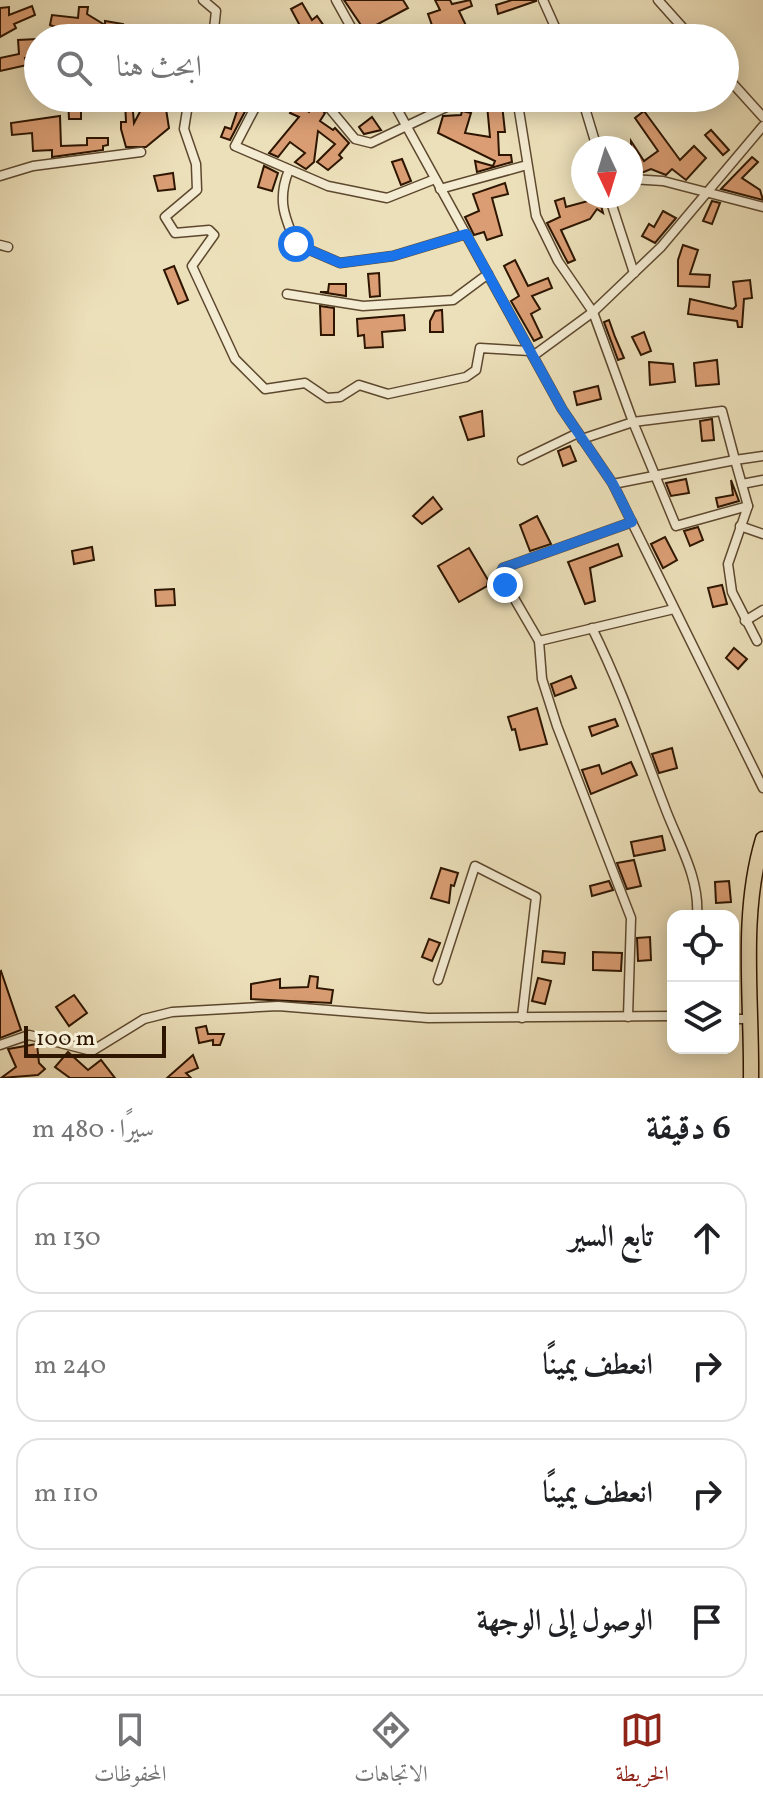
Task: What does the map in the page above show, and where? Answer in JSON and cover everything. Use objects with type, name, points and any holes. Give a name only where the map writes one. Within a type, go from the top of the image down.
[{"type":"main road","points":[[751,1078],[757,1057],[751,1019],[750,915],[753,877],[763,839]]},
{"type":"street","points":[[203,0],[216,11],[215,24]]},
{"type":"street","points":[[336,0],[349,24]]},
{"type":"street","points":[[543,0],[554,24]]},
{"type":"street","points":[[658,0],[679,24]]},
{"type":"street","points":[[739,90],[763,117]]},
{"type":"street","points":[[187,112],[184,129],[196,164],[197,190],[165,217],[175,233],[209,230],[214,235],[192,266],[235,359],[265,389],[305,383],[327,398],[340,397],[359,385],[388,394],[466,377],[476,370],[480,348],[531,354],[593,312],[634,273],[763,126]]},
{"type":"street","points":[[253,112],[235,146],[328,186],[387,198],[435,179]]},
{"type":"street","points":[[333,112],[355,139],[371,143],[437,112]]},
{"type":"street","points":[[399,112],[531,354],[613,484],[763,788]]},
{"type":"street","points":[[519,112],[536,216],[558,261],[593,312],[633,422],[676,526],[748,506]]},
{"type":"street","points":[[586,112],[593,136]]},
{"type":"street","points":[[0,176],[33,166],[141,152]]},
{"type":"street","points":[[440,189],[527,165]]},
{"type":"street","points":[[289,170],[280,191],[282,211],[296,244],[340,263],[393,256],[466,234]]},
{"type":"street","points":[[643,180],[663,181],[763,207]]},
{"type":"street","points":[[613,208],[634,273]]},
{"type":"street","points":[[287,294],[363,306],[453,300],[488,274]]},
{"type":"street","points":[[522,460],[580,436],[633,422],[722,411],[748,506],[728,564],[732,592],[757,641]]},
{"type":"street","points":[[613,484],[763,456]]},
{"type":"street","points":[[742,484],[763,480]]},
{"type":"street","points":[[628,1017],[631,918],[557,726],[542,679],[539,641],[500,574],[503,568],[632,522]]},
{"type":"street","points":[[740,526],[763,534]]},
{"type":"street","points":[[539,641],[674,609]]},
{"type":"street","points":[[745,621],[763,610]]},
{"type":"street","points":[[592,628],[626,698],[683,848],[698,897],[697,910]]},
{"type":"street","points":[[438,980],[475,866],[536,897],[522,1018]]},
{"type":"street","points":[[0,1045],[29,1035],[92,1051],[144,1019],[172,1012],[278,1006],[428,1018],[628,1017],[667,1013]]},
{"type":"street","points":[[739,1019],[751,1019]]},
{"type":"building","points":[[344,0],[403,0],[408,8],[378,24],[360,24]]},
{"type":"building","points":[[435,0],[450,0],[452,4],[470,0],[472,6],[459,11],[465,24],[432,24],[428,14],[440,10]]},
{"type":"building","points":[[512,0],[536,1],[498,14],[496,5]]},
{"type":"building","points":[[302,3],[312,20],[317,16],[323,24],[299,24],[291,9]]},
{"type":"building","points":[[32,6],[35,15],[14,24],[16,28],[0,37],[0,8],[9,7],[9,15]]},
{"type":"building","points":[[79,7],[88,7],[87,14],[103,24],[50,24],[52,15],[78,18]]},
{"type":"building","points":[[18,40],[24,40],[24,66],[0,71],[0,58],[19,54]]},
{"type":"building","points":[[69,112],[81,112],[81,119],[69,119]]},
{"type":"building","points":[[126,112],[133,112],[134,123],[140,112],[166,112],[169,128],[146,147],[126,147],[121,122],[126,122]]},
{"type":"building","points":[[237,112],[245,112],[230,140],[221,137],[225,127],[231,129]]},
{"type":"building","points":[[324,112],[320,121],[333,130],[335,128],[349,143],[339,155],[342,158],[328,170],[317,162],[335,144],[318,131],[314,162],[306,169],[295,162],[305,153],[290,142],[278,157],[269,153],[299,117],[290,113]]},
{"type":"building","points":[[466,112],[471,113],[465,133],[490,137],[488,112],[503,112],[505,132],[498,132],[499,155],[511,155],[512,162],[477,172],[475,161],[493,166],[495,161],[438,133],[443,116]]},
{"type":"building","points":[[643,112],[680,160],[694,146],[706,158],[686,180],[672,169],[666,175],[651,169],[643,172],[643,159],[658,151],[635,118]]},
{"type":"building","points":[[60,116],[61,146],[87,145],[87,138],[108,138],[108,145],[103,146],[103,150],[52,157],[52,150],[33,151],[32,133],[12,135],[11,123]]},
{"type":"building","points":[[372,117],[381,130],[364,134],[359,127]]},
{"type":"building","points":[[711,130],[729,150],[723,155],[705,135]]},
{"type":"building","points":[[752,157],[758,162],[742,178],[760,190],[763,200],[721,189]]},
{"type":"building","points":[[402,159],[411,181],[401,185],[392,162]]},
{"type":"building","points":[[264,166],[278,173],[272,191],[258,187]]},
{"type":"building","points":[[173,173],[175,189],[158,191],[154,176]]},
{"type":"building","points":[[505,183],[508,194],[492,198],[502,235],[487,240],[484,232],[474,235],[465,217],[479,211],[473,194]]},
{"type":"building","points":[[564,198],[566,207],[602,208],[603,213],[597,209],[590,219],[561,230],[575,260],[568,263],[547,223],[560,217],[555,201]]},
{"type":"building","points":[[712,201],[720,203],[712,224],[703,221]]},
{"type":"building","points":[[663,211],[676,218],[655,243],[642,236],[649,224],[654,227]]},
{"type":"building","points":[[683,245],[698,250],[690,274],[710,275],[709,287],[678,286],[678,260]]},
{"type":"building","points":[[515,260],[528,286],[548,278],[552,288],[532,296],[540,309],[531,314],[542,337],[534,341],[511,301],[519,296],[504,266]]},
{"type":"building","points":[[174,266],[188,300],[178,304],[164,270]]},
{"type":"building","points":[[379,273],[380,296],[370,297],[368,274]]},
{"type":"building","points":[[750,280],[752,298],[744,299],[742,327],[738,327],[737,321],[688,314],[690,299],[733,309],[736,306],[733,282]]},
{"type":"building","points":[[329,284],[346,284],[346,296],[320,292],[328,292]]},
{"type":"building","points":[[320,306],[334,308],[334,335],[321,335]]},
{"type":"building","points":[[442,310],[443,332],[430,332],[430,321],[435,311]]},
{"type":"building","points":[[404,315],[405,330],[382,332],[383,347],[365,348],[364,335],[358,336],[357,319]]},
{"type":"building","points":[[609,320],[624,358],[618,360],[604,322]]},
{"type":"building","points":[[644,332],[651,351],[641,355],[632,337]]},
{"type":"building","points":[[717,360],[719,384],[696,386],[694,363]]},
{"type":"building","points":[[649,362],[673,364],[675,382],[650,385]]},
{"type":"building","points":[[598,386],[601,399],[577,405],[574,392]]},
{"type":"building","points":[[482,411],[484,436],[468,440],[460,417]]},
{"type":"building","points":[[712,419],[714,440],[702,441],[700,421]]},
{"type":"building","points":[[570,446],[576,461],[563,466],[558,451]]},
{"type":"building","points":[[686,479],[689,493],[671,496],[666,483]]},
{"type":"building","points":[[731,480],[739,501],[718,507],[716,498],[733,495]]},
{"type":"building","points":[[433,497],[442,509],[422,524],[413,516]]},
{"type":"building","points":[[537,516],[551,544],[530,551],[520,525]]},
{"type":"building","points":[[698,527],[703,540],[690,546],[684,531]]},
{"type":"building","points":[[665,537],[677,560],[663,568],[651,544]]},
{"type":"building","points":[[618,544],[622,556],[590,568],[595,601],[585,604],[568,562]]},
{"type":"building","points":[[92,547],[94,560],[74,564],[72,551]]},
{"type":"building","points":[[469,548],[488,580],[487,586],[459,602],[438,566]]},
{"type":"building","points":[[722,585],[727,604],[713,607],[708,588]]},
{"type":"building","points":[[174,589],[175,605],[156,606],[155,590]]},
{"type":"building","points":[[734,648],[747,659],[738,669],[726,658]]},
{"type":"building","points":[[571,676],[576,688],[555,696],[551,684]]},
{"type":"building","points":[[537,708],[547,744],[520,750],[515,729],[512,730],[508,717]]},
{"type":"building","points":[[615,719],[618,726],[592,736],[589,727]]},
{"type":"building","points":[[672,748],[677,768],[659,773],[652,754]]},
{"type":"building","points":[[631,762],[637,775],[591,794],[582,770],[599,765],[602,774]]},
{"type":"building","points":[[662,836],[665,850],[634,856],[631,842]]},
{"type":"building","points":[[634,860],[641,886],[627,889],[617,863]]},
{"type":"building","points":[[441,868],[458,873],[454,886],[451,885],[449,903],[431,898]]},
{"type":"building","points":[[609,881],[613,890],[592,896],[590,886]]},
{"type":"building","points":[[729,881],[731,902],[716,903],[715,882]]},
{"type":"building","points":[[650,937],[651,960],[638,961],[637,938]]},
{"type":"building","points":[[429,939],[440,943],[432,961],[422,957]]},
{"type":"building","points":[[543,951],[565,953],[564,964],[542,962]]},
{"type":"building","points":[[593,952],[622,953],[621,971],[593,970]]},
{"type":"building","points":[[0,972],[21,1030],[0,1038]]},
{"type":"building","points":[[310,976],[318,977],[317,988],[333,990],[331,1003],[251,999],[251,984],[280,979],[280,988],[308,987]]},
{"type":"building","points":[[538,978],[551,981],[545,1004],[532,1001]]},
{"type":"building","points":[[74,995],[87,1013],[69,1026],[56,1007]]},
{"type":"building","points":[[206,1026],[208,1034],[224,1034],[220,1045],[213,1045],[213,1040],[199,1043],[196,1028]]},
{"type":"building","points":[[37,1044],[39,1063],[45,1069],[38,1075],[1,1078],[16,1067],[8,1049]]},
{"type":"building","points":[[68,1052],[88,1070],[101,1060],[115,1078],[70,1078],[55,1067]]},
{"type":"building","points":[[193,1055],[198,1068],[186,1073],[191,1078],[167,1078]]},
{"type":"route","points":[[296,244],[340,263],[393,256],[466,234],[562,409],[613,484],[632,522],[503,568],[500,574],[505,585]]}]
